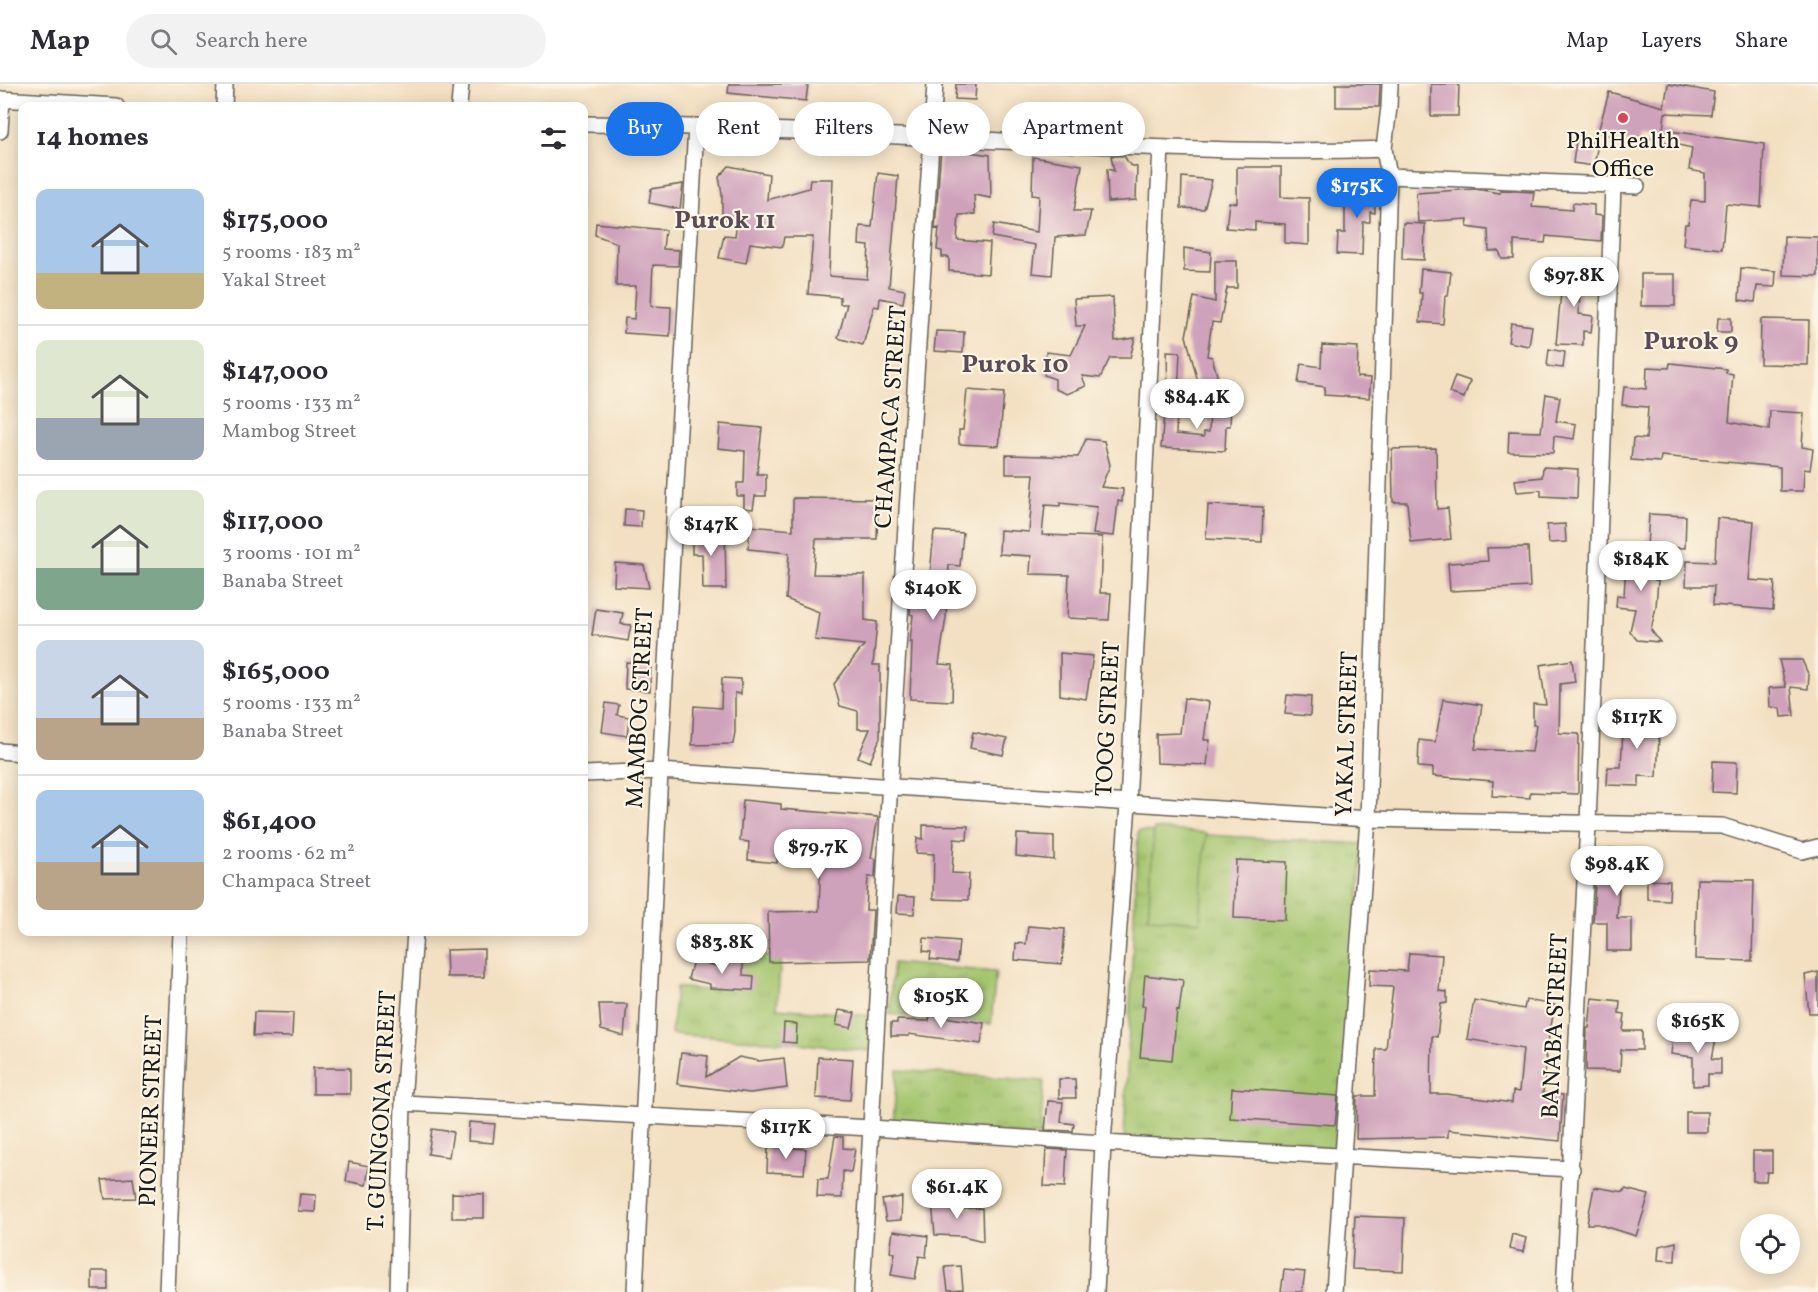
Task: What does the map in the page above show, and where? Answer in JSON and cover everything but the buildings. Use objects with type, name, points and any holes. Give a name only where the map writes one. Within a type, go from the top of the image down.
[{"type":"street","points":[[224,102],[225,84]]},
{"type":"street","points":[[459,102],[460,84]]},
{"type":"street","name":"CHAMPACA STREET","points":[[934,102],[935,84]]},
{"type":"street","points":[[990,141],[1323,152],[1384,149],[1390,84]]},
{"type":"street","points":[[0,131],[1,99],[50,102]]},
{"type":"street","points":[[588,124],[696,126]]},
{"type":"street","name":"MAMBOG STREET","points":[[635,1292],[660,771],[696,126]]},
{"type":"street","points":[[781,131],[906,138]]},
{"type":"street","name":"TOOG STREET","points":[[1096,1292],[1103,1143],[1128,804],[1161,148]]},
{"type":"street","name":"YAKAL STREET","points":[[1335,1292],[1368,819],[1389,176],[1384,149]]},
{"type":"street","name":"CHAMPACA STREET","points":[[862,1292],[889,786],[932,156]]},
{"type":"street","points":[[1389,176],[1637,186]]},
{"type":"street","name":"BANABA STREET","points":[[1564,1292],[1588,824],[1613,186]]},
{"type":"street","points":[[0,751],[18,753]]},
{"type":"street","points":[[588,774],[660,771],[1368,819],[1722,826],[1802,851],[1818,847]]},
{"type":"street","name":"PIONEER STREET","points":[[167,1292],[182,936]]},
{"type":"street","name":"T. GUINGONA STREET","points":[[398,1292],[403,1103],[415,936]]},
{"type":"street","points":[[403,1103],[1572,1169]]},
{"type":"green space","points":[[1154,829],[1206,833],[1200,922],[1148,918]]},
{"type":"green space","points":[[1138,831],[1363,844],[1340,1149],[1124,1138]]},
{"type":"green space","points":[[738,953],[781,957],[777,1008],[872,1016],[869,1051],[671,1034],[676,987],[714,991]]},
{"type":"green space","points":[[893,963],[996,972],[991,1024],[889,1014]]},
{"type":"green space","points":[[897,1070],[1044,1081],[1040,1136],[893,1125]]},
{"type":"place","name":"PhilHealth Office","points":[[1623,118]]},
{"type":"district","name":"Purok 11","points":[[725,221]]},
{"type":"district","name":"Purok 9","points":[[1691,342]]},
{"type":"district","name":"Purok 10","points":[[1015,365]]}]
